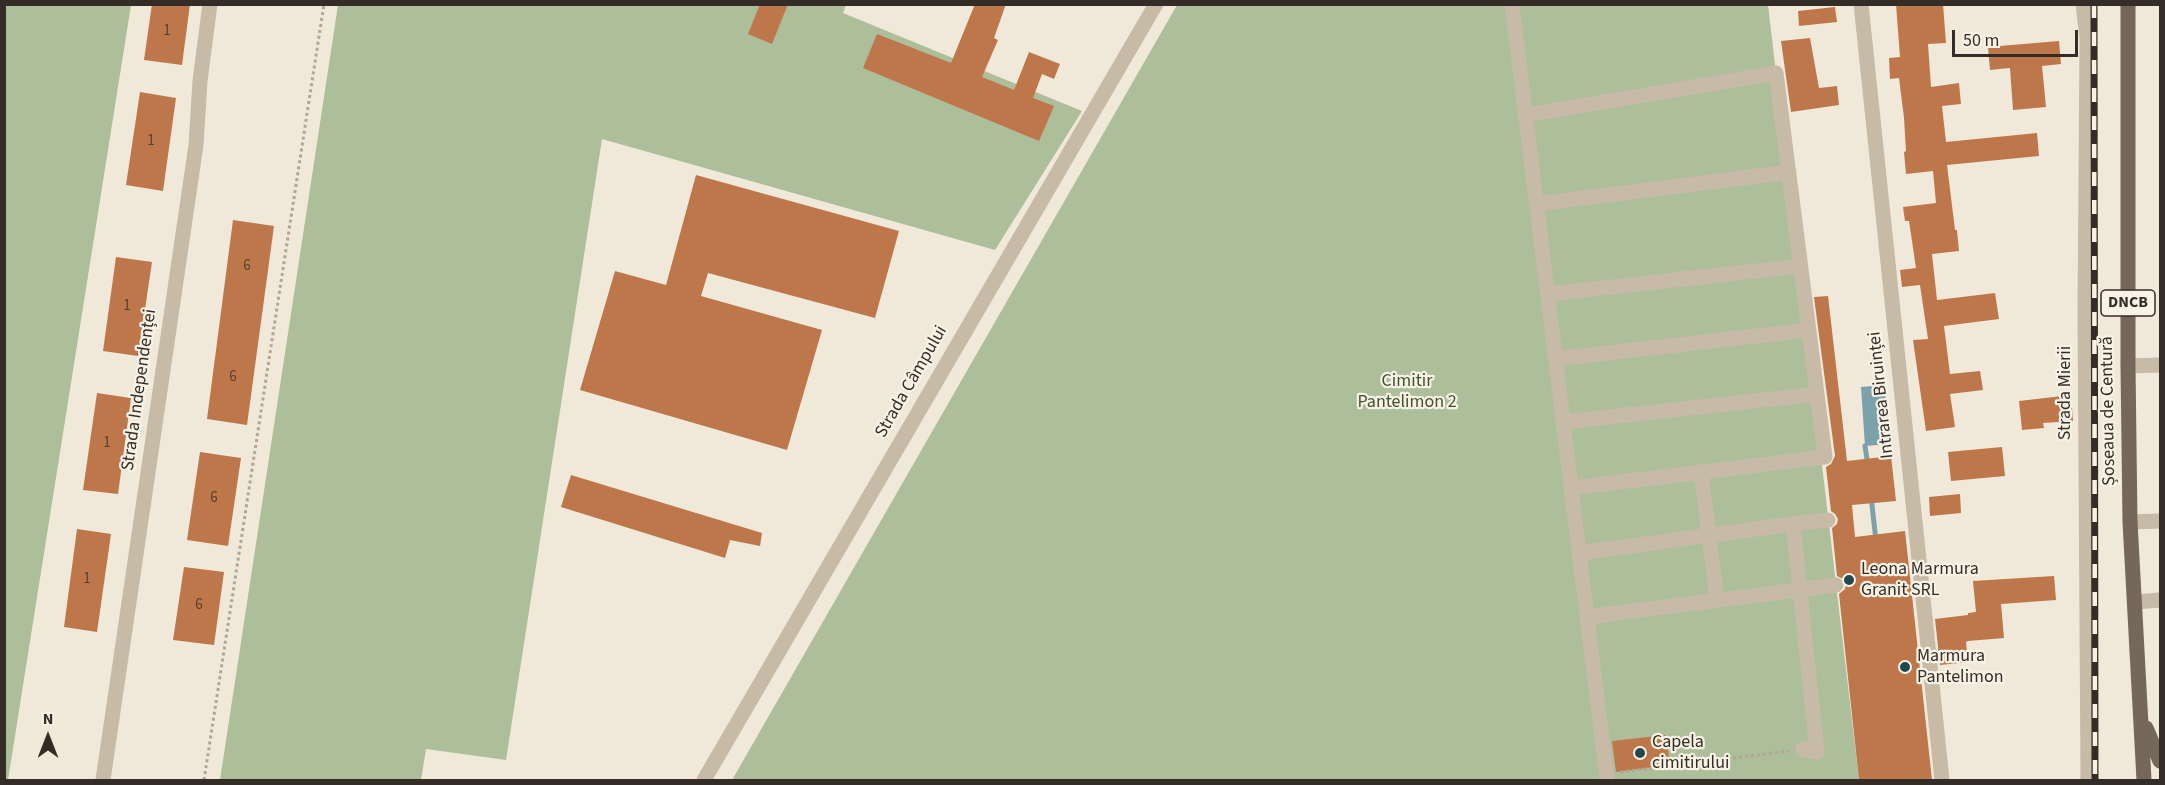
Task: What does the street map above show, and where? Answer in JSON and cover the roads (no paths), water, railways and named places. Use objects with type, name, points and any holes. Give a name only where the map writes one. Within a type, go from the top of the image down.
[{"type":"main road","name":"Șoseaua de Centură","points":[[2128,4],[2130,522],[2144,780]]},
{"type":"main road","points":[[2142,720],[2160,761]]},
{"type":"street","name":"Strada Independenței","points":[[103,780],[196,145],[200,81],[210,4]]},
{"type":"street","name":"Strada Câmpului","points":[[704,780],[1156,4]]},
{"type":"street","points":[[1512,4],[1607,777]]},
{"type":"street","name":"Intrarea Biruinței","points":[[1861,4],[1942,780]]},
{"type":"street","name":"Strada Mierii","points":[[2084,4],[2087,38],[2085,312],[2088,780]]},
{"type":"street","points":[[1526,115],[1776,73],[1825,457],[1571,488]]},
{"type":"street","points":[[1536,204],[1789,171]]},
{"type":"street","points":[[1548,294],[1800,266]]},
{"type":"street","points":[[1555,359],[1809,330]]},
{"type":"street","points":[[2128,366],[2160,365]]},
{"type":"street","points":[[1563,422],[1817,394]]},
{"type":"street","points":[[1701,472],[1717,600]]},
{"type":"street","points":[[1579,553],[1828,520]]},
{"type":"street","points":[[2130,522],[2160,521]]},
{"type":"street","points":[[1792,524],[1817,752],[1803,749]]},
{"type":"street","points":[[1587,617],[1836,585]]},
{"type":"street","points":[[2136,602],[2160,600]]},
{"type":"water","points":[[1884,385],[1891,444],[1865,446],[1861,387]]},
{"type":"waterway","points":[[1865,446],[1868,466]]},
{"type":"waterway","points":[[1871,496],[1876,541]]},
{"type":"railway","points":[[2094,4],[2095,780]]},
{"type":"place","name":"Leona Marmura Granit SRL","points":[[1849,580]]},
{"type":"place","name":"Marmura Pantelimon","points":[[1905,667]]},
{"type":"place","name":"Capela cimitirului","points":[[1640,753]]},
{"type":"park label","name":"Cimitir Pantelimon 2","points":[[1407,392]]}]
